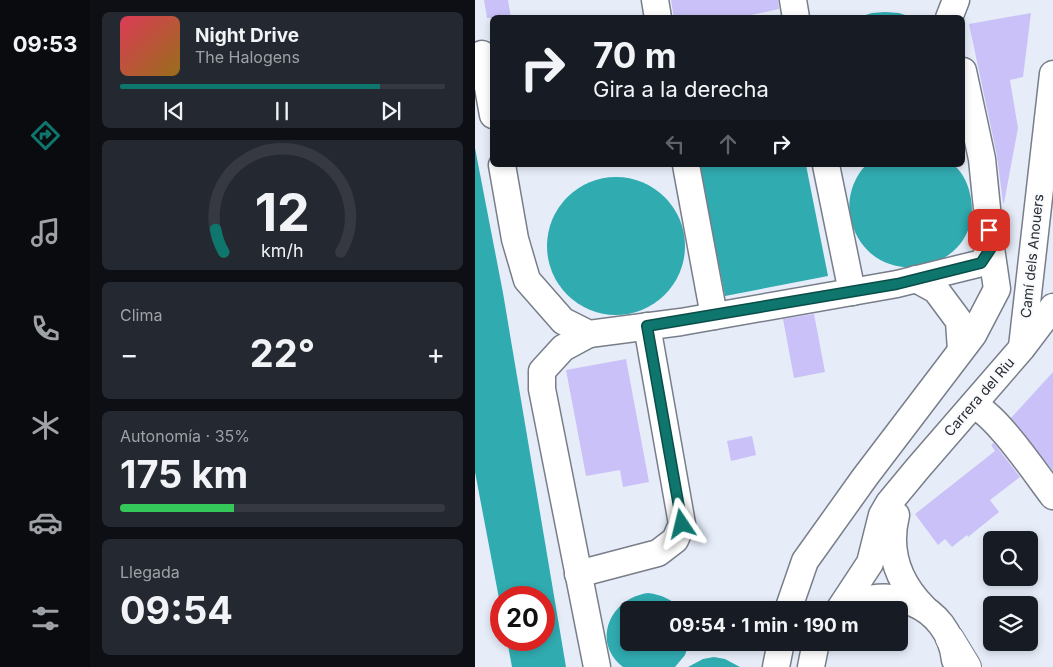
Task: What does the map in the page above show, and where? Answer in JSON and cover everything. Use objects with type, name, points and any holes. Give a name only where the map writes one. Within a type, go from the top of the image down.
[{"type":"highway","points":[[950,639],[967,667]]},
{"type":"street","points":[[655,0],[658,15]]},
{"type":"street","points":[[793,0],[796,15]]},
{"type":"street","points":[[950,15],[956,0]]},
{"type":"street","points":[[481,54],[490,100]]},
{"type":"street","name":"Camí dels Anouers","points":[[1022,348],[1053,74]]},
{"type":"street","points":[[791,601],[805,561],[865,477],[973,335],[997,289],[982,159],[965,79]]},
{"type":"street","points":[[501,167],[515,239],[527,280],[563,322],[589,334]]},
{"type":"street","points":[[686,167],[713,316]]},
{"type":"street","points":[[826,167],[852,292]]},
{"type":"street","points":[[597,667],[543,389],[542,371],[563,348],[589,334],[713,316],[916,279],[981,263],[991,248]]},
{"type":"street","points":[[916,279],[936,290],[959,321],[961,350]]},
{"type":"street","name":"Carrera del Riu","points":[[847,601],[870,563],[882,515],[889,503],[917,468],[1022,348],[1053,307]]},
{"type":"street","points":[[578,574],[658,553],[675,540],[682,524],[647,326]]},
{"type":"street","points":[[973,405],[979,407],[1000,428],[1053,496]]},
{"type":"street","name":"Carrera del Riu","points":[[903,487],[893,526],[893,558],[897,571],[913,597],[940,623],[950,639]]},
{"type":"street","points":[[860,601],[881,596],[896,597],[927,610]]},
{"type":"street","points":[[950,639],[956,667]]},
{"type":"street","points":[[776,667],[779,651]]},
{"type":"street","points":[[811,667],[814,651]]},
{"type":"water","points":[[885,12],[905,15],[866,15]]},
{"type":"water","points":[[475,148],[503,293],[552,586],[497,586],[475,472]]},
{"type":"water","points":[[699,167],[806,167],[828,276],[725,296]]},
{"type":"water","points":[[864,167],[956,167],[965,180],[971,199],[970,224],[960,244],[944,258],[924,266],[902,267],[881,260],[863,245],[851,221],[849,206],[851,191]]},
{"type":"water","points":[[616,177],[642,183],[654,189],[664,198],[673,208],[679,220],[685,246],[679,272],[673,284],[664,294],[654,303],[642,309],[616,315],[590,309],[578,303],[568,294],[559,284],[553,272],[547,246],[553,220],[559,208],[568,198],[578,189],[590,183]]},
{"type":"water","points":[[648,593],[671,601],[628,601]]},
{"type":"water","points":[[555,602],[566,667],[512,667],[509,651],[555,651]]},
{"type":"water","points":[[620,607],[620,651],[686,651],[685,655],[675,667],[623,667],[613,657],[608,646],[609,622]]},
{"type":"water","points":[[714,657],[725,659],[740,667],[688,667],[703,659]]},
{"type":"building","points":[[484,0],[508,0],[510,15],[490,15],[490,18],[487,18]]},
{"type":"building","points":[[671,0],[778,0],[779,9],[751,15],[674,15]]},
{"type":"building","points":[[1031,13],[1023,77],[1010,80],[1018,128],[1003,203],[997,156],[969,24]]},
{"type":"building","points":[[814,314],[825,372],[794,378],[783,319]]},
{"type":"building","points":[[626,359],[649,482],[623,487],[620,470],[586,476],[566,370]]},
{"type":"building","points":[[1053,372],[1053,471],[1011,418]]},
{"type":"building","points":[[752,436],[756,455],[731,461],[727,441]]},
{"type":"building","points":[[994,443],[1020,477],[990,500],[999,512],[968,537],[967,535],[952,547],[945,539],[938,545],[915,514],[995,451],[991,445]]},
{"type":"route","points":[[682,524],[647,326],[681,322],[897,284],[981,263],[991,248],[989,230]]}]
